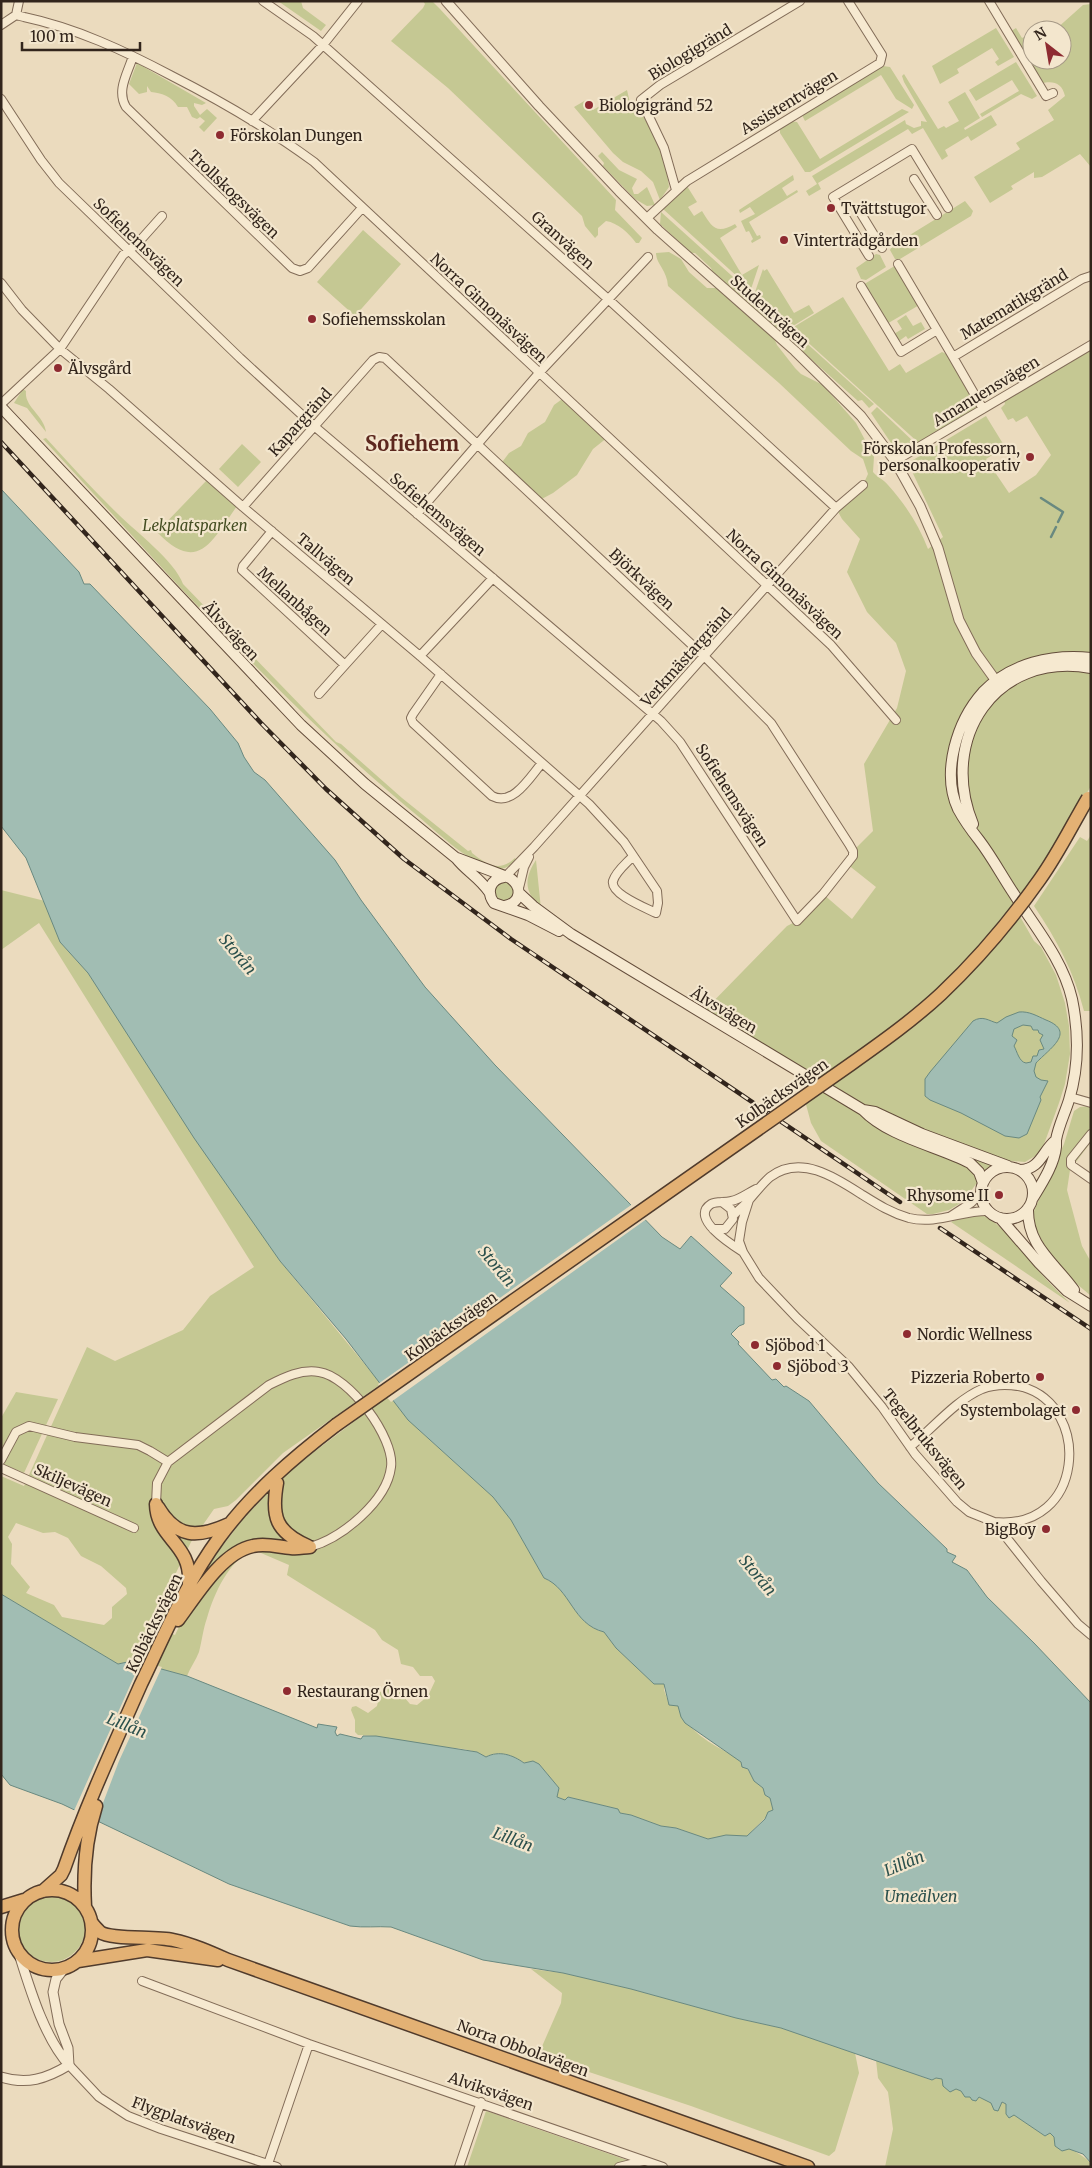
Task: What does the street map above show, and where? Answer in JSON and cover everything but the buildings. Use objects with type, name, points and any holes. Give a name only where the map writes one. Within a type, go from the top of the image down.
[{"type":"highway","name":"Kolbäcksvägen","points":[[43,1890],[61,1874],[81,1838],[102,1773],[189,1586],[206,1556],[232,1522],[275,1474],[900,1029],[940,994],[975,959],[1017,910],[1041,878],[1090,800]]},
{"type":"highway","name":"Kolbäcksvägen","points":[[168,1633],[178,1620],[211,1561],[243,1519],[276,1483],[339,1428]]},
{"type":"highway","points":[[276,1483],[274,1510],[279,1525],[287,1535],[314,1546]]},
{"type":"highway","points":[[156,1504],[178,1529],[188,1534],[198,1535],[211,1532],[232,1522]]},
{"type":"highway","points":[[156,1504],[159,1522],[181,1549],[186,1560],[190,1570],[189,1586]]},
{"type":"highway","points":[[178,1620],[212,1574],[240,1550],[265,1544],[293,1548],[314,1546]]},
{"type":"highway","name":"Kolbäcksvägen","points":[[81,1838],[86,1907]]},
{"type":"highway","points":[[1,1906],[24,1900],[43,1890],[61,1890],[71,1894],[86,1907],[92,1923],[89,1947],[78,1961],[64,1968],[53,1970],[38,1968],[24,1960],[6,1933],[24,1900]]},
{"type":"highway","name":"Norra Obbolavägen","points":[[92,1923],[100,1932],[105,1934],[172,1940],[207,1951],[808,2167]]},
{"type":"highway","name":"Norra Obbolavägen","points":[[78,1961],[147,1950],[208,1960],[228,1960]]},
{"type":"main road","name":"Älvsvägen","points":[[1,405],[301,725],[372,789],[481,880],[490,893]]},
{"type":"main road","points":[[1079,1297],[1053,1266],[1032,1236],[1027,1221],[1028,1208],[1032,1198],[1045,1178],[1051,1163],[1056,1140],[1070,1097],[1076,1061],[1077,1030],[1074,1012],[1067,984],[1047,945],[979,840],[964,792],[962,759],[966,742],[975,720],[999,684],[1020,667],[1042,659],[1091,658]]},
{"type":"main road","points":[[999,684],[1044,669],[1063,666],[1091,668]]},
{"type":"main road","name":"Älvsvägen","points":[[456,858],[505,877]]},
{"type":"main road","points":[[505,877],[516,882],[519,890],[516,901],[505,906],[494,903],[490,893],[492,884],[499,878],[505,877]]},
{"type":"main road","name":"Älvsvägen","points":[[519,890],[533,906],[570,934],[863,1110],[870,1118],[970,1163],[979,1172],[982,1188]]},
{"type":"main road","name":"Älvsvägen","points":[[505,906],[534,918],[555,930],[570,934]]},
{"type":"main road","name":"Älvsvägen","points":[[863,1110],[875,1112],[922,1134],[1015,1169]]},
{"type":"main road","points":[[1056,1140],[1050,1144],[1043,1158],[1036,1165],[994,1170],[982,1188],[982,1200],[989,1211],[1000,1218],[1038,1264],[1067,1291],[1091,1306]]},
{"type":"main road","points":[[1015,1169],[1031,1183],[1032,1198]]},
{"type":"main road","points":[[1000,1218],[1010,1219],[1020,1215],[1028,1208]]},
{"type":"street","points":[[1,25],[16,15],[19,1]]},
{"type":"street","name":"Granvägen","points":[[264,1],[323,45],[608,299],[836,508]]},
{"type":"street","points":[[252,121],[323,45],[358,1]]},
{"type":"street","name":"Studentvägen","points":[[446,1],[539,106],[646,218],[831,385],[861,416],[895,461],[931,528],[964,632],[976,653],[999,684]]},
{"type":"street","name":"Biologigränd","points":[[676,190],[664,148],[641,100],[644,96],[800,1]]},
{"type":"street","name":"Assistentvägen","points":[[646,218],[676,190],[725,156],[880,63],[882,55],[848,1]]},
{"type":"street","points":[[989,1],[1046,96],[1054,93]]},
{"type":"street","name":"Norra Gimonäsvägen","points":[[16,15],[69,29],[133,56],[252,121],[314,162],[831,646],[896,720]]},
{"type":"street","name":"Trollskogsvägen","points":[[133,56],[122,89],[122,96],[126,107],[292,268],[300,271],[308,268],[362,208]]},
{"type":"street","name":"Sofiehemsvägen","points":[[1,99],[50,173],[240,358],[314,426],[653,714],[680,742],[797,921]]},
{"type":"street","points":[[869,256],[833,197],[879,169],[912,149],[948,208]]},
{"type":"street","points":[[914,179],[936,215]]},
{"type":"street","points":[[860,212],[882,248]]},
{"type":"street","points":[[1,405],[60,349],[123,255],[137,244],[162,216]]},
{"type":"street","points":[[417,514],[539,373],[648,257]]},
{"type":"street","name":"Matematikgränd","points":[[898,264],[983,409]]},
{"type":"street","name":"Matematikgränd","points":[[953,357],[1082,279],[1091,276]]},
{"type":"street","name":"Tallvägen","points":[[1,283],[22,310],[60,349],[441,674],[580,796],[618,834],[633,856],[656,891],[658,897],[656,913],[620,894],[614,888],[613,884],[616,875],[633,856]]},
{"type":"street","name":"Matematikgränd","points":[[861,286],[901,352],[937,330]]},
{"type":"street","name":"Amanuensvägen","points":[[895,461],[1091,345]]},
{"type":"street","name":"Kapargränd","points":[[243,507],[373,360],[379,357]]},
{"type":"street","name":"Björkvägen","points":[[379,357],[385,358],[478,443],[705,657],[770,723],[853,851],[853,856],[823,894],[802,918],[797,921]]},
{"type":"street","name":"Verkmästargränd","points":[[505,877],[532,850],[836,508],[863,485]]},
{"type":"street","name":"Mellanbågen","points":[[272,531],[243,566],[242,570],[345,665]]},
{"type":"street","points":[[420,656],[493,578]]},
{"type":"street","points":[[319,694],[382,624]]},
{"type":"street","points":[[441,674],[413,714],[411,718],[413,723],[492,796],[502,800],[510,798],[542,763]]},
{"type":"street","name":"Verkmästargränd","points":[[519,890],[524,867],[532,850]]},
{"type":"street","points":[[1070,1097],[1091,1103]]},
{"type":"street","points":[[1091,1134],[1071,1159],[1071,1165],[1091,1179]]},
{"type":"street","points":[[758,1188],[733,1201],[711,1205],[705,1213],[706,1222],[713,1228],[725,1229],[758,1188],[772,1176],[792,1168],[814,1169],[833,1176],[885,1209],[900,1215],[925,1220],[978,1211],[989,1211]]},
{"type":"street","points":[[950,1217],[971,1203],[982,1188]]},
{"type":"street","name":"Tegelbruksvägen","points":[[749,1200],[742,1222],[740,1241],[743,1252],[759,1278],[849,1367],[882,1407],[910,1447],[966,1510],[994,1522],[1041,1581],[1078,1624],[1091,1635]]},
{"type":"street","points":[[722,1202],[730,1207],[740,1241]]},
{"type":"street","name":"Tegelbruksvägen","points":[[713,1228],[743,1252]]},
{"type":"street","points":[[156,1504],[157,1483],[168,1462],[269,1385],[287,1376],[299,1373],[321,1372],[333,1377],[349,1388],[369,1412],[388,1446],[392,1467],[388,1481],[370,1508],[355,1523],[314,1546]]},
{"type":"street","points":[[910,1447],[967,1398],[990,1386],[1009,1385],[1028,1388],[1050,1402],[1065,1419],[1074,1442],[1074,1463],[1070,1480],[1054,1504],[1037,1515],[1019,1522],[994,1522]]},
{"type":"street","points":[[1,1460],[16,1432],[29,1426],[76,1437],[138,1445],[150,1450],[168,1462]]},
{"type":"street","name":"Skiljevägen","points":[[1,1468],[134,1528]]},
{"type":"street","name":"Flygplatsvägen","points":[[19,1954],[44,2022],[58,2053],[99,2097],[128,2116],[161,2129],[277,2167]]},
{"type":"street","points":[[1,2077],[17,2081],[34,2081],[55,2074],[68,2065],[68,2048],[59,2024],[53,1992],[56,1979],[64,1968]]},
{"type":"street","name":"Alviksvägen","points":[[142,1981],[309,2044],[481,2102],[663,2167]]},
{"type":"street","points":[[268,2164],[309,2044]]},
{"type":"street","points":[[458,2167],[481,2102]]},
{"type":"street","points":[[619,2167],[645,2160]]},
{"type":"green space","points":[[278,1],[301,1],[303,8],[326,25],[321,31]]},
{"type":"green space","points":[[423,1],[432,1],[440,9],[616,200],[615,210],[642,238],[639,243],[636,243],[619,226],[606,221],[598,228],[598,235],[595,238],[585,226],[582,216],[448,88],[391,41],[423,8],[425,4]]},
{"type":"green space","points":[[1091,4],[1091,167],[1080,154],[1042,177],[1034,178],[1034,172],[1011,186],[1013,189],[990,203],[974,177],[1020,149],[1016,143],[1054,120],[1048,110],[1065,96],[1064,91],[1056,83],[1039,84],[1030,70],[1072,70],[1072,20],[1066,20],[1083,5]]},
{"type":"green space","points":[[996,28],[1014,57],[998,66],[995,62],[999,59],[992,48],[957,69],[959,73],[940,84],[932,66]]},
{"type":"green space","points":[[1016,28],[1022,38],[1022,56],[1008,33]]},
{"type":"green space","points":[[1016,62],[1037,96],[1032,99],[1021,94],[982,117],[980,114],[1019,91],[1012,80],[976,101],[969,90]]},
{"type":"green space","points":[[137,63],[206,103],[202,105],[194,103],[200,115],[207,109],[217,118],[204,132],[199,127],[205,121],[200,117],[197,119],[192,117],[187,107],[178,107],[176,103],[162,94],[151,92],[147,86],[147,92],[139,94],[129,84]]},
{"type":"green space","points":[[883,66],[890,67],[914,105],[912,109],[896,99],[881,75],[805,121],[802,115]]},
{"type":"green space","points":[[904,74],[938,129],[944,126],[946,128],[959,121],[948,102],[965,92],[980,118],[964,128],[965,130],[991,115],[997,125],[971,141],[968,136],[945,150],[948,156],[942,160],[923,128],[912,134],[908,129],[818,183],[821,189],[809,196],[806,191],[817,184],[812,176],[905,120],[906,124],[914,128],[921,126],[921,121],[927,122],[904,82],[902,76]]},
{"type":"green space","points":[[627,90],[630,103],[637,106],[664,152],[669,187],[660,200],[653,182],[641,171],[623,162],[613,153],[574,107],[586,100],[593,110]]},
{"type":"green space","points":[[902,109],[909,112],[810,172],[805,172],[780,133],[780,128],[790,121],[797,122],[820,159]]},
{"type":"green space","points":[[602,152],[619,170],[637,179],[632,188],[634,194],[638,194],[647,187],[655,205],[647,206],[635,199],[603,166],[604,163],[598,156]]},
{"type":"green space","points":[[793,175],[794,180],[782,188],[787,196],[797,190],[798,192],[749,222],[757,236],[760,235],[761,238],[752,243],[753,239],[749,231],[746,232],[741,221],[755,214],[750,207],[740,213],[739,210]]},
{"type":"green space","points":[[687,186],[697,202],[688,207],[694,216],[702,211],[715,228],[723,229],[735,224],[737,227],[720,238],[742,275],[759,265],[751,289],[663,209]]},
{"type":"green space","points":[[965,201],[973,211],[971,216],[900,259],[895,259],[890,250],[892,246]]},
{"type":"green space","points":[[661,212],[874,404],[869,408],[862,400],[858,401],[712,271],[695,253],[691,253],[660,224]]},
{"type":"green space","points":[[363,230],[401,264],[355,316],[317,282]]},
{"type":"green space","points":[[669,252],[681,259],[689,272],[707,288],[724,288],[770,329],[777,345],[801,374],[823,385],[856,423],[874,457],[873,472],[886,483],[906,507],[928,549],[943,537],[908,463],[986,416],[1005,447],[986,459],[1009,493],[1036,475],[1051,455],[1027,416],[1016,422],[1013,418],[1008,420],[1001,408],[1005,404],[1003,397],[1091,345],[1091,786],[1038,875],[1014,906],[1034,941],[1041,947],[1056,975],[1065,1003],[1069,1026],[1070,1054],[1065,1084],[1043,1147],[1035,1156],[1025,1162],[1012,1161],[976,1184],[964,1201],[949,1210],[927,1214],[821,1141],[811,1123],[804,1097],[809,1077],[701,1014],[787,926],[797,921],[823,894],[852,919],[876,887],[847,864],[853,851],[873,831],[864,764],[897,708],[906,671],[896,643],[867,612],[847,572],[860,539],[842,519],[836,508],[863,485],[868,474],[863,459],[851,451],[779,383],[668,286],[666,276],[656,257],[656,253]]},
{"type":"green space","points":[[876,254],[880,255],[886,267],[866,280],[861,279],[856,268]]},
{"type":"green space","points":[[898,264],[921,304],[885,325],[861,286]]},
{"type":"green space","points":[[763,269],[764,271],[767,269],[794,313],[809,305],[814,313],[793,326],[755,292]]},
{"type":"green space","points":[[843,297],[889,371],[900,364],[906,373],[942,352],[953,357],[983,409],[921,445],[792,328]]},
{"type":"green space","points":[[906,315],[913,326],[921,322],[925,329],[908,339],[906,336],[899,341],[894,334],[902,329],[897,321]]},
{"type":"green space","points":[[23,389],[26,391],[28,402],[42,421],[46,432],[27,408],[14,403]]},
{"type":"green space","points":[[565,397],[608,437],[593,449],[577,475],[553,493],[538,501],[502,467],[503,461],[509,453],[521,446],[528,433],[545,422],[554,405]]},
{"type":"green space","points":[[877,407],[915,443],[904,448],[893,446],[871,413]]},
{"type":"green space","points":[[46,438],[109,505],[164,556],[179,575],[183,584],[336,742],[341,744],[402,798],[468,851],[471,850],[482,861],[498,866],[509,863],[515,858],[516,860],[503,869],[497,869],[477,862],[446,840],[368,774],[271,682],[179,586],[43,439]]},
{"type":"green space","points":[[242,444],[261,462],[238,487],[219,469]]},
{"type":"green space","name":"Lekplatsparken","points":[[207,480],[237,506],[212,541],[194,552],[183,551],[171,545],[157,532]]},
{"type":"green space","points":[[1091,835],[1091,1011],[1084,1011],[1064,957],[1034,906],[1080,837],[1087,841]]},
{"type":"green space","points":[[536,860],[541,909],[532,897],[528,886],[529,874]]},
{"type":"green space","points":[[505,877],[519,893],[499,906],[490,888]]},
{"type":"green space","points":[[1,890],[45,901],[60,942],[88,973],[280,1261],[381,1384],[283,1453],[228,1506],[214,1509],[191,1542],[172,1581],[171,1607],[143,1664],[132,1661],[118,1664],[1,1594],[1,1476],[24,1486],[87,1347],[115,1361],[183,1330],[210,1296],[254,1267],[39,923],[1,950]],"holes":[[[16,1523],[43,1533],[55,1532],[68,1538],[81,1556],[101,1566],[126,1588],[127,1594],[112,1607],[112,1618],[104,1625],[62,1617],[54,1605],[26,1593],[30,1587],[11,1564],[12,1544],[8,1537]]]},
{"type":"green space","points":[[1080,1107],[1091,1107],[1091,1142],[1070,1170],[1067,1190],[1082,1246],[1091,1262],[1090,1295],[1072,1280],[1051,1256],[1036,1230],[1033,1213],[1064,1144],[1074,1111]]},
{"type":"green space","points":[[981,1215],[990,1219],[1007,1234],[1045,1278],[1070,1303],[951,1222],[963,1216]]},
{"type":"green space","points":[[16,1392],[58,1399],[24,1473],[1,1463],[1,1418]]},
{"type":"green space","points":[[385,1392],[421,1432],[493,1497],[511,1520],[544,1578],[560,1590],[585,1622],[604,1632],[616,1648],[654,1684],[664,1683],[664,1690],[669,1704],[678,1706],[690,1726],[739,1760],[747,1768],[756,1782],[763,1788],[765,1795],[770,1798],[773,1810],[747,1836],[708,1839],[620,1813],[618,1809],[568,1797],[565,1800],[557,1797],[559,1788],[539,1764],[525,1763],[504,1754],[500,1753],[486,1757],[477,1752],[463,1749],[358,1735],[355,1732],[352,1707],[356,1706],[368,1713],[377,1706],[380,1692],[391,1688],[399,1691],[410,1704],[417,1705],[428,1696],[435,1681],[432,1676],[420,1676],[413,1667],[401,1664],[398,1650],[382,1640],[375,1630],[287,1575],[289,1565],[254,1550],[237,1561],[218,1588],[206,1622],[199,1652],[187,1676],[150,1666],[165,1631],[175,1635],[211,1561],[243,1519],[280,1480],[372,1408]]},
{"type":"green space","points":[[51,1894],[64,1897],[75,1904],[82,1915],[85,1928],[82,1941],[75,1952],[64,1959],[51,1962],[38,1959],[27,1952],[20,1941],[17,1928],[20,1915],[27,1904],[38,1897]]},
{"type":"green space","points":[[531,1969],[563,1973],[631,1989],[736,2018],[781,2028],[855,2053],[859,2073],[835,2151],[829,2156],[691,2106],[547,2058],[540,2051],[561,2003],[562,1993]]},
{"type":"green space","points":[[876,2060],[931,2080],[936,2078],[942,2079],[956,2089],[1000,2105],[1002,2102],[1006,2104],[1006,2114],[1014,2115],[1045,2136],[1050,2133],[1091,2163],[1091,2167],[885,2167],[893,2129],[888,2092],[878,2078]]},
{"type":"green space","points":[[486,2111],[647,2167],[467,2167]]},
{"type":"water","name":"Umeälven","points":[[1,489],[79,572],[84,584],[90,584],[210,709],[238,743],[244,757],[254,772],[265,780],[335,860],[361,900],[425,987],[495,1065],[662,1237],[680,1249],[691,1236],[732,1273],[720,1286],[744,1307],[744,1324],[731,1334],[739,1342],[738,1344],[772,1380],[776,1379],[784,1387],[786,1386],[809,1401],[878,1483],[947,1549],[947,1552],[956,1556],[952,1562],[967,1570],[987,1597],[1091,1703],[1091,2163],[1083,2154],[1069,2149],[1062,2151],[1055,2146],[1054,2137],[1050,2133],[1045,2136],[1014,2115],[1009,2118],[1006,2114],[1006,2104],[1002,2102],[998,2111],[994,2110],[991,2103],[979,2097],[976,2101],[970,2097],[965,2097],[961,2091],[956,2089],[950,2092],[943,2086],[942,2079],[936,2078],[932,2080],[781,2028],[736,2018],[631,1989],[563,1973],[483,1960],[391,1927],[350,1926],[229,1884],[62,1804],[10,1785],[1,1774],[1,1594],[118,1664],[132,1661],[187,1676],[317,1728],[318,1724],[337,1727],[335,1732],[337,1736],[340,1734],[361,1739],[363,1736],[376,1736],[477,1752],[486,1757],[501,1754],[511,1756],[524,1763],[533,1761],[539,1764],[559,1788],[557,1797],[565,1800],[568,1797],[618,1809],[620,1813],[708,1839],[726,1835],[747,1836],[765,1819],[768,1812],[773,1810],[770,1798],[765,1795],[763,1788],[754,1781],[748,1769],[742,1767],[741,1762],[685,1723],[678,1706],[669,1705],[664,1684],[654,1684],[616,1648],[604,1632],[593,1628],[585,1622],[560,1590],[544,1578],[511,1520],[493,1497],[408,1420],[346,1339],[280,1261],[194,1138],[88,973],[60,942],[26,858],[1,826]]},
{"type":"water","points":[[1019,1012],[1030,1013],[1055,1025],[1060,1035],[1058,1041],[1036,1063],[1034,1071],[1036,1077],[1048,1081],[1040,1097],[1041,1100],[1027,1134],[1019,1138],[1005,1136],[925,1096],[925,1079],[973,1021],[983,1018],[997,1023]],"holes":[[[1023,1025],[1031,1026],[1033,1030],[1038,1030],[1043,1035],[1040,1040],[1044,1049],[1039,1050],[1037,1056],[1033,1056],[1031,1062],[1026,1063],[1019,1056],[1014,1046],[1017,1040],[1012,1036],[1014,1029]]]},
{"type":"pier","points":[[634,1203],[648,1218],[391,1402],[383,1393],[378,1384]]},
{"type":"pier","points":[[141,1661],[162,1667],[119,1761],[95,1824],[73,1813]]},
{"type":"waterway","points":[[1041,498],[1063,512],[1058,522]]},
{"type":"waterway","points":[[1051,537],[1056,527]]},
{"type":"railway","points":[[1,442],[261,723],[326,789],[404,859],[511,939],[900,1202]]},
{"type":"railway","points":[[940,1228],[1091,1329]]},
{"type":"place","name":"Biologigränd 52","points":[[589,105]]},
{"type":"place","name":"Förskolan Dungen","points":[[220,135]]},
{"type":"place","name":"Tvättstugor","points":[[831,208]]},
{"type":"place","name":"Vinterträdgården","points":[[784,240]]},
{"type":"place","name":"Sofiehemsskolan","points":[[312,319]]},
{"type":"place","name":"Älvsgård","points":[[58,368]]},
{"type":"place","name":"Förskolan Professorn, personalkooperativ","points":[[1030,457]]},
{"type":"place","name":"Rhysome II","points":[[999,1195]]},
{"type":"place","name":"Nordic Wellness","points":[[907,1334]]},
{"type":"place","name":"Sjöbod 1","points":[[755,1345]]},
{"type":"place","name":"Sjöbod 3","points":[[777,1366]]},
{"type":"place","name":"Pizzeria Roberto","points":[[1040,1377]]},
{"type":"place","name":"Systembolaget","points":[[1076,1410]]},
{"type":"place","name":"BigBoy","points":[[1046,1529]]},
{"type":"place","name":"Restaurang Örnen","points":[[287,1691]]},
{"type":"district","name":"Sofiehem","points":[[412,443]]},
{"type":"water label","name":"Storån","points":[[238,954]]},
{"type":"water label","name":"Storån","points":[[497,1266]]},
{"type":"water label","name":"Storån","points":[[758,1575]]},
{"type":"water label","name":"Lillån","points":[[127,1725]]},
{"type":"water label","name":"Lillån","points":[[513,1839]]},
{"type":"water label","name":"Lillån","points":[[904,1863]]}]
